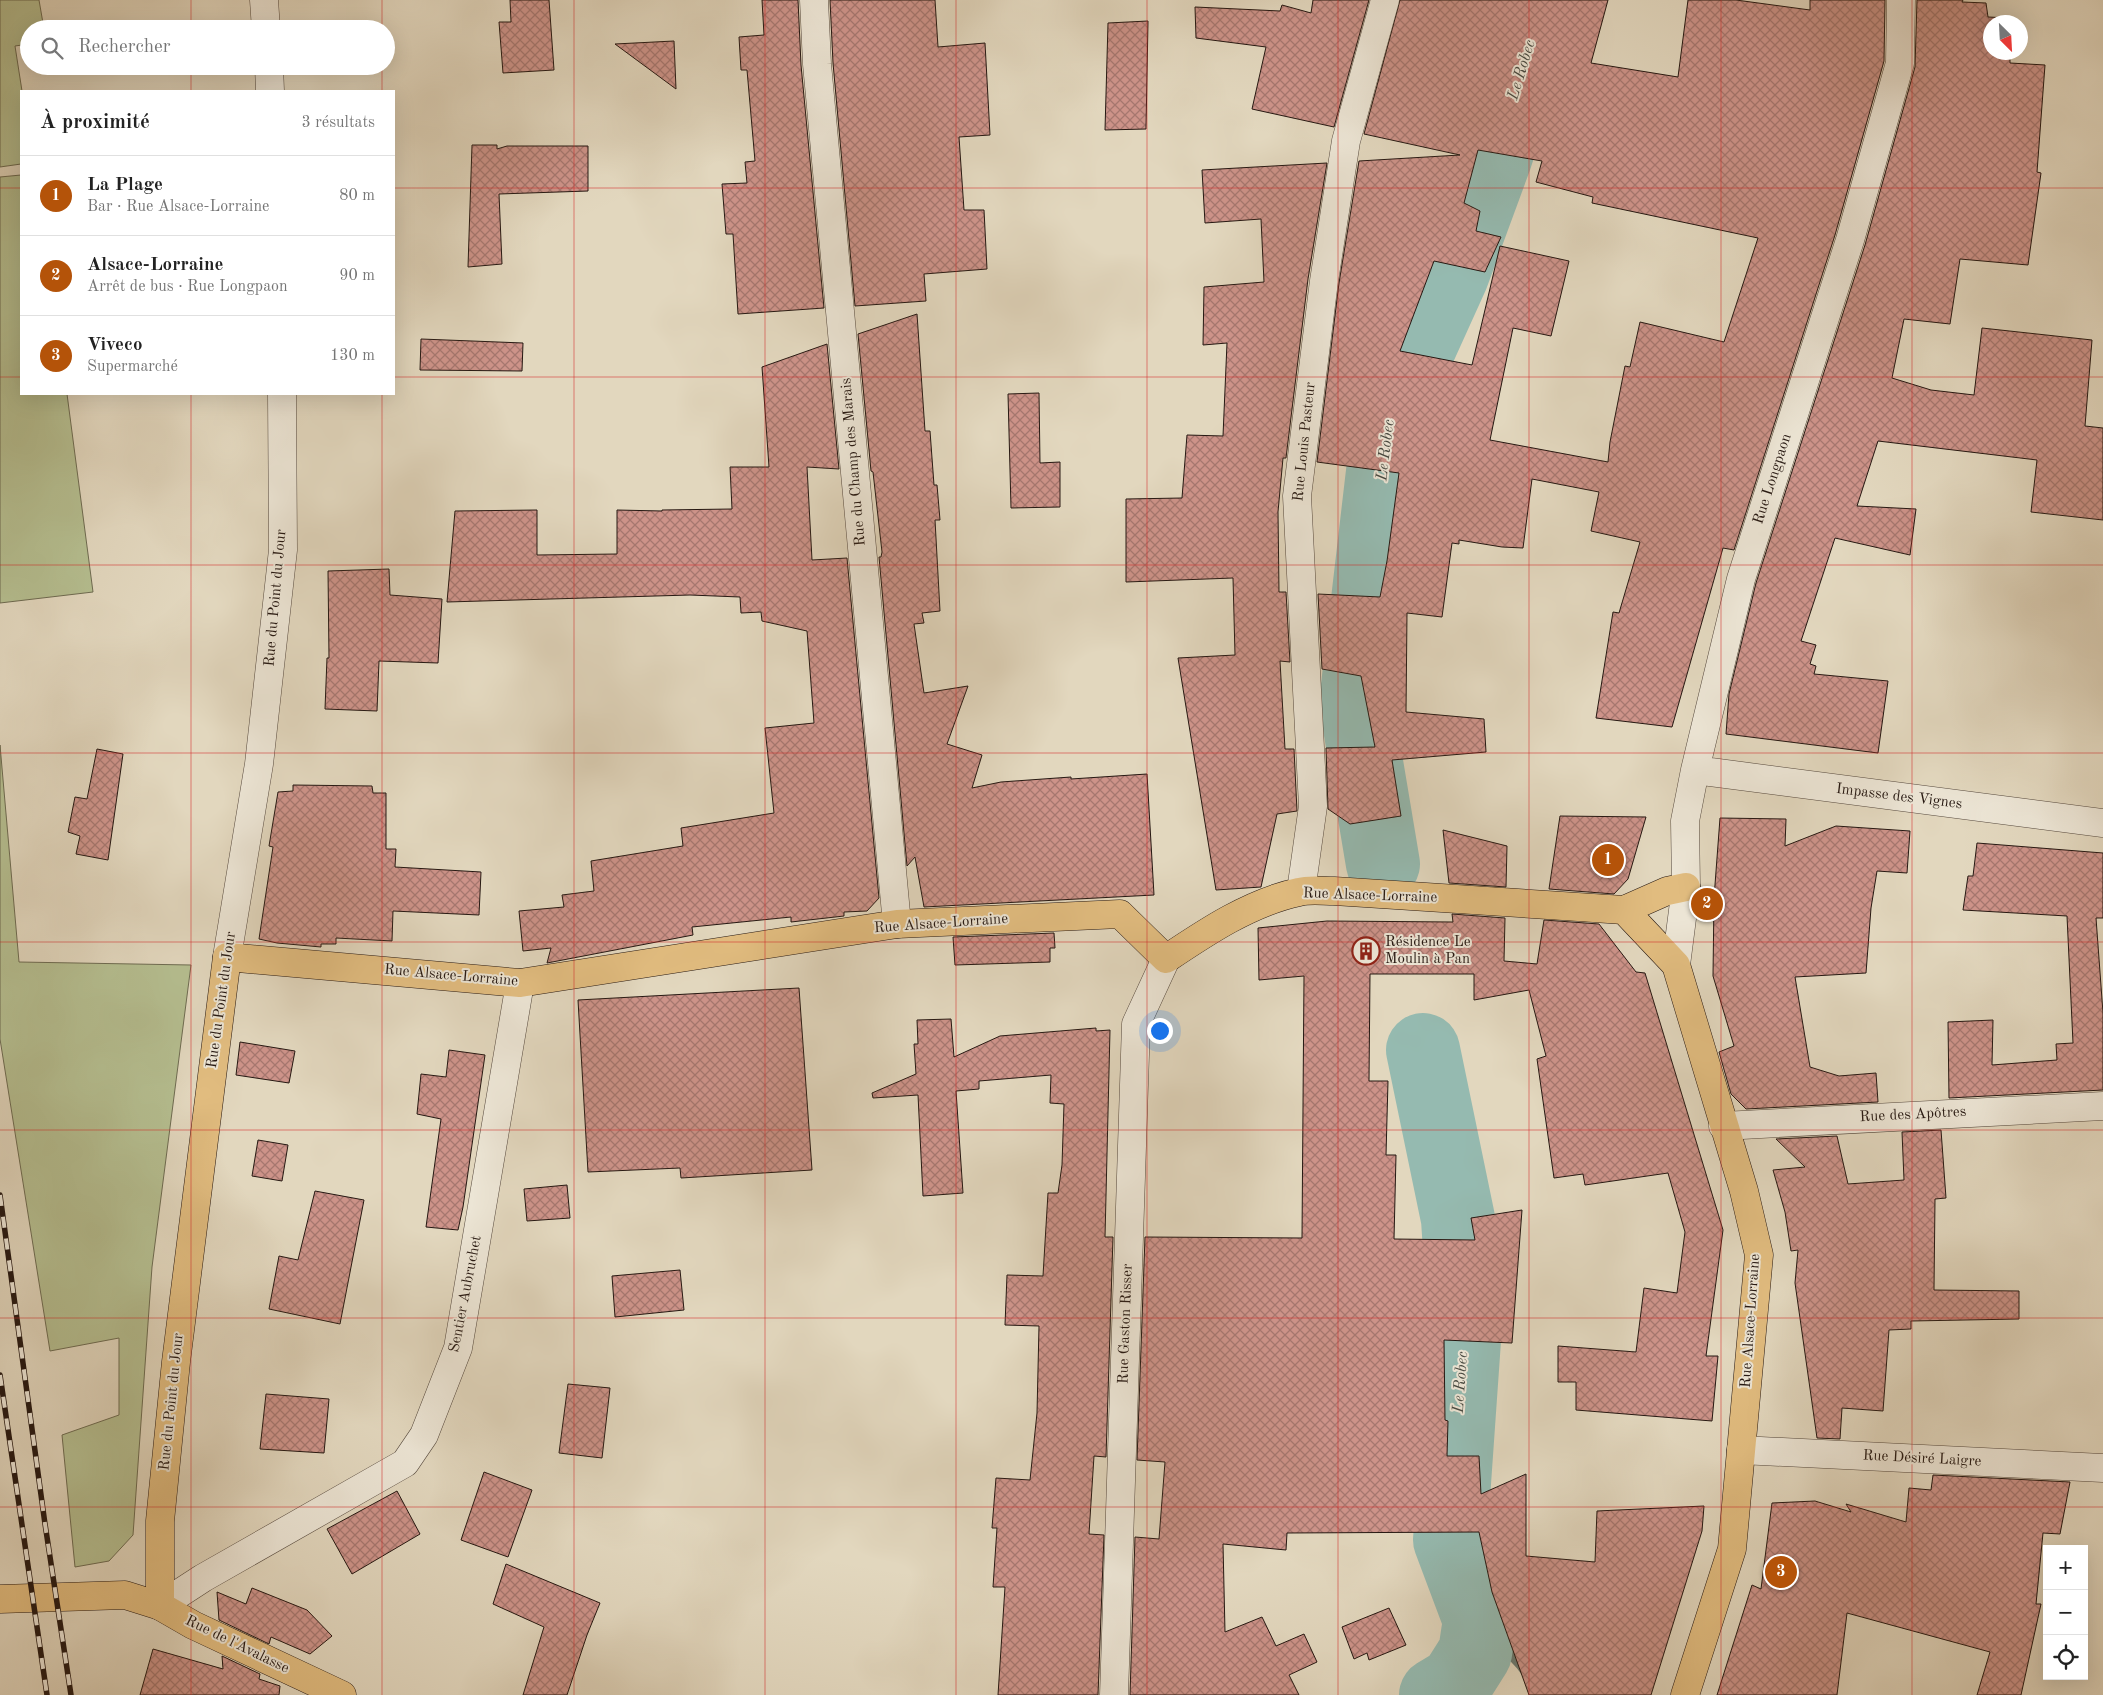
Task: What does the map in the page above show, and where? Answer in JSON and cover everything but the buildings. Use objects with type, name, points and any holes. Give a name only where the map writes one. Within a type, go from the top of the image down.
[{"type":"main road","name":"Rue Alsace-Lorraine","points":[[227,957],[520,983],[897,924],[1120,914],[1166,959],[1205,933],[1262,903],[1301,891],[1334,891],[1624,910],[1667,891],[1686,887]]},
{"type":"main road","name":"Rue Alsace-Lorraine","points":[[1624,910],[1676,965],[1744,1191],[1759,1255],[1732,1549],[1685,1695]]},
{"type":"main road","name":"Rue du Point du Jour","points":[[160,1606],[160,1521],[176,1362],[227,957]]},
{"type":"main road","name":"Rue de l'Avalasse","points":[[0,1599],[125,1594],[160,1606],[193,1625],[342,1695]]},
{"type":"street","points":[[264,0],[265,20]]},
{"type":"street","name":"Rue du Champ des Marais","points":[[814,0],[819,84],[897,924]]},
{"type":"street","name":"Rue Louis Pasteur","points":[[1301,891],[1314,806],[1297,496],[1324,281],[1346,141],[1385,0]]},
{"type":"street","name":"Rue Longpaon","points":[[1676,965],[1686,887],[1685,821],[1695,770],[1741,579],[1850,240],[1900,63],[1901,0]]},
{"type":"street","points":[[269,75],[270,90]]},
{"type":"street","name":"Rue du Point du Jour","points":[[227,957],[260,764],[283,550],[282,395]]},
{"type":"street","name":"Impasse des Vignes","points":[[1695,770],[2103,824]]},
{"type":"street","name":"Rue Gaston Risser","points":[[1114,1695],[1136,1024],[1166,959]]},
{"type":"street","name":"Sentier Aubruchet","points":[[160,1606],[203,1578],[405,1463],[424,1435],[458,1348],[520,983]]},
{"type":"street","name":"Rue des Apôtres","points":[[1723,1126],[2103,1106]]},
{"type":"street","name":"Rue Désiré Laigre","points":[[1741,1450],[2103,1468]]},
{"type":"green space","points":[[0,0],[39,0],[42,20],[20,20],[20,45],[15,46],[22,90],[20,90],[20,164],[0,167]]},
{"type":"green space","points":[[20,175],[20,395],[67,395],[93,592],[0,603],[0,177]]},
{"type":"green space","points":[[0,745],[19,962],[191,965],[152,1267],[133,1535],[109,1561],[75,1567],[62,1435],[119,1415],[119,1338],[50,1351],[0,1039]]},
{"type":"waterway","name":"Le Robec","points":[[1383,864],[1356,703],[1390,412],[1452,275],[1495,158],[1531,47],[1544,0]]},
{"type":"waterway","name":"Le Robec","points":[[1423,1050],[1458,1219],[1465,1326],[1450,1540],[1480,1620],[1475,1653],[1456,1683],[1436,1695]]},
{"type":"waterway","points":[[1480,1620],[1522,1665],[1544,1695]]},
{"type":"railway","points":[[0,1195],[45,1524],[71,1695]]},
{"type":"railway","points":[[0,1375],[47,1695]]},
{"type":"place","name":"La Plage","points":[[1608,860]]},
{"type":"place","name":"Alsace-Lorraine","points":[[1707,904]]},
{"type":"place","name":"Résidence Le Moulin à Pan","points":[[1366,951]]},
{"type":"place","name":"Viveco","points":[[1781,1572]]}]
